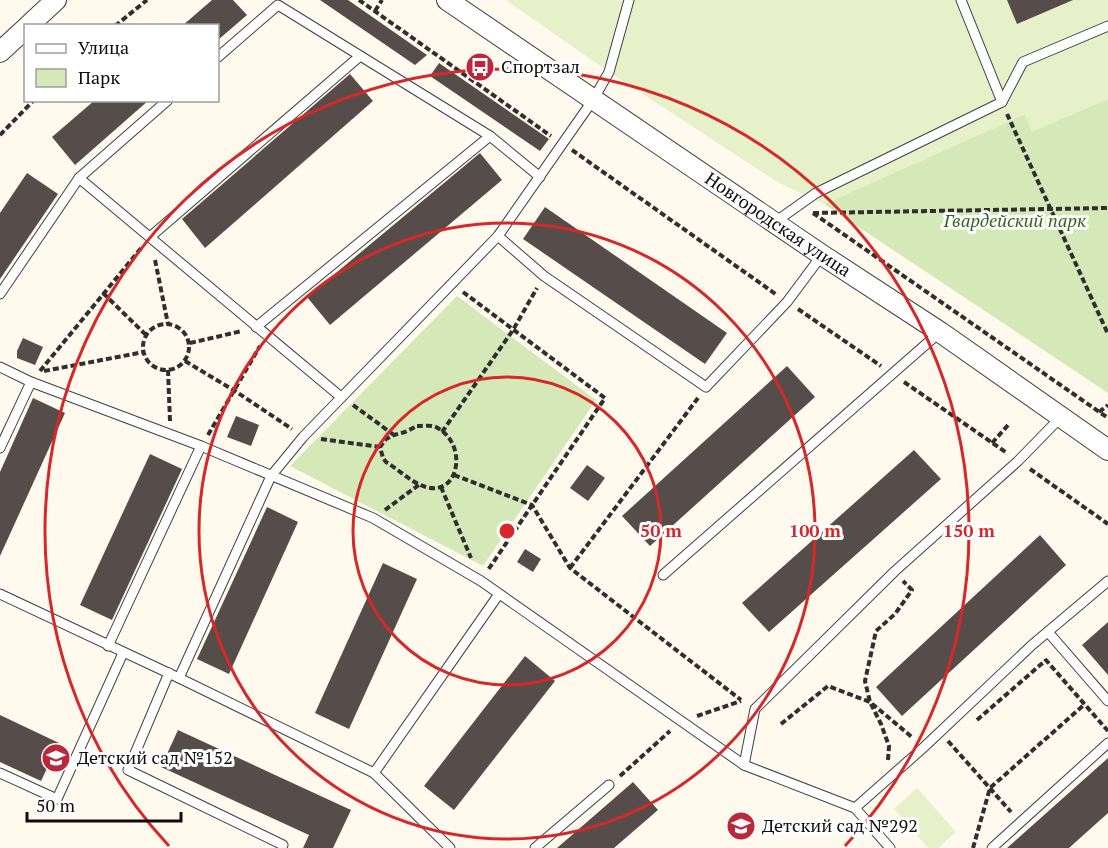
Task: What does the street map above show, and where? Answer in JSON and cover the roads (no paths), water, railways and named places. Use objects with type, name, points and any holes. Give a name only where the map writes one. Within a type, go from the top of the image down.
[{"type":"street","points":[[30,24],[56,0]]},
{"type":"street","name":"Новгородская улица","points":[[447,0],[465,6],[593,100],[940,332],[1108,450]]},
{"type":"street","points":[[0,52],[24,30]]},
{"type":"lane","points":[[179,678],[271,476],[303,436],[498,236],[593,100],[609,72],[629,0]]},
{"type":"lane","points":[[961,0],[1002,102]]},
{"type":"lane","points":[[219,56],[278,4],[490,136],[540,177]]},
{"type":"lane","points":[[776,222],[816,193],[1002,102],[1023,62],[1108,26]]},
{"type":"lane","points":[[150,237],[360,56]]},
{"type":"lane","points":[[0,294],[79,178],[166,102]]},
{"type":"lane","points":[[256,327],[490,136]]},
{"type":"lane","points":[[79,178],[341,397]]},
{"type":"lane","points":[[498,236],[544,276],[706,387],[787,302],[822,255]]},
{"type":"lane","points":[[663,574],[940,332]]},
{"type":"lane","points":[[0,367],[31,382],[201,446],[373,518],[481,581],[744,765],[855,808],[890,848]]},
{"type":"lane","points":[[0,448],[31,382]]},
{"type":"lane","points":[[744,765],[755,710],[895,571],[1018,461],[1060,418]]},
{"type":"lane","points":[[108,646],[201,446]]},
{"type":"lane","points":[[855,808],[923,748],[1032,645],[1108,581]]},
{"type":"lane","points":[[0,594],[374,773],[450,848]]},
{"type":"lane","points":[[374,773],[499,594]]},
{"type":"lane","points":[[1048,632],[1108,701]]},
{"type":"lane","points":[[0,773],[57,800],[123,653]]},
{"type":"lane","points":[[169,673],[128,770],[283,845]]},
{"type":"lane","points":[[992,848],[1108,743]]},
{"type":"lane","points":[[535,848],[609,785]]},
{"type":"place","name":"Спортзал","points":[[480,67]]},
{"type":"place","name":"Детский сад №152","points":[[56,758]]},
{"type":"place","name":"Детский сад №292","points":[[741,826]]},
{"type":"park label","name":"Гвардейский парк","points":[[1015,221]]}]
